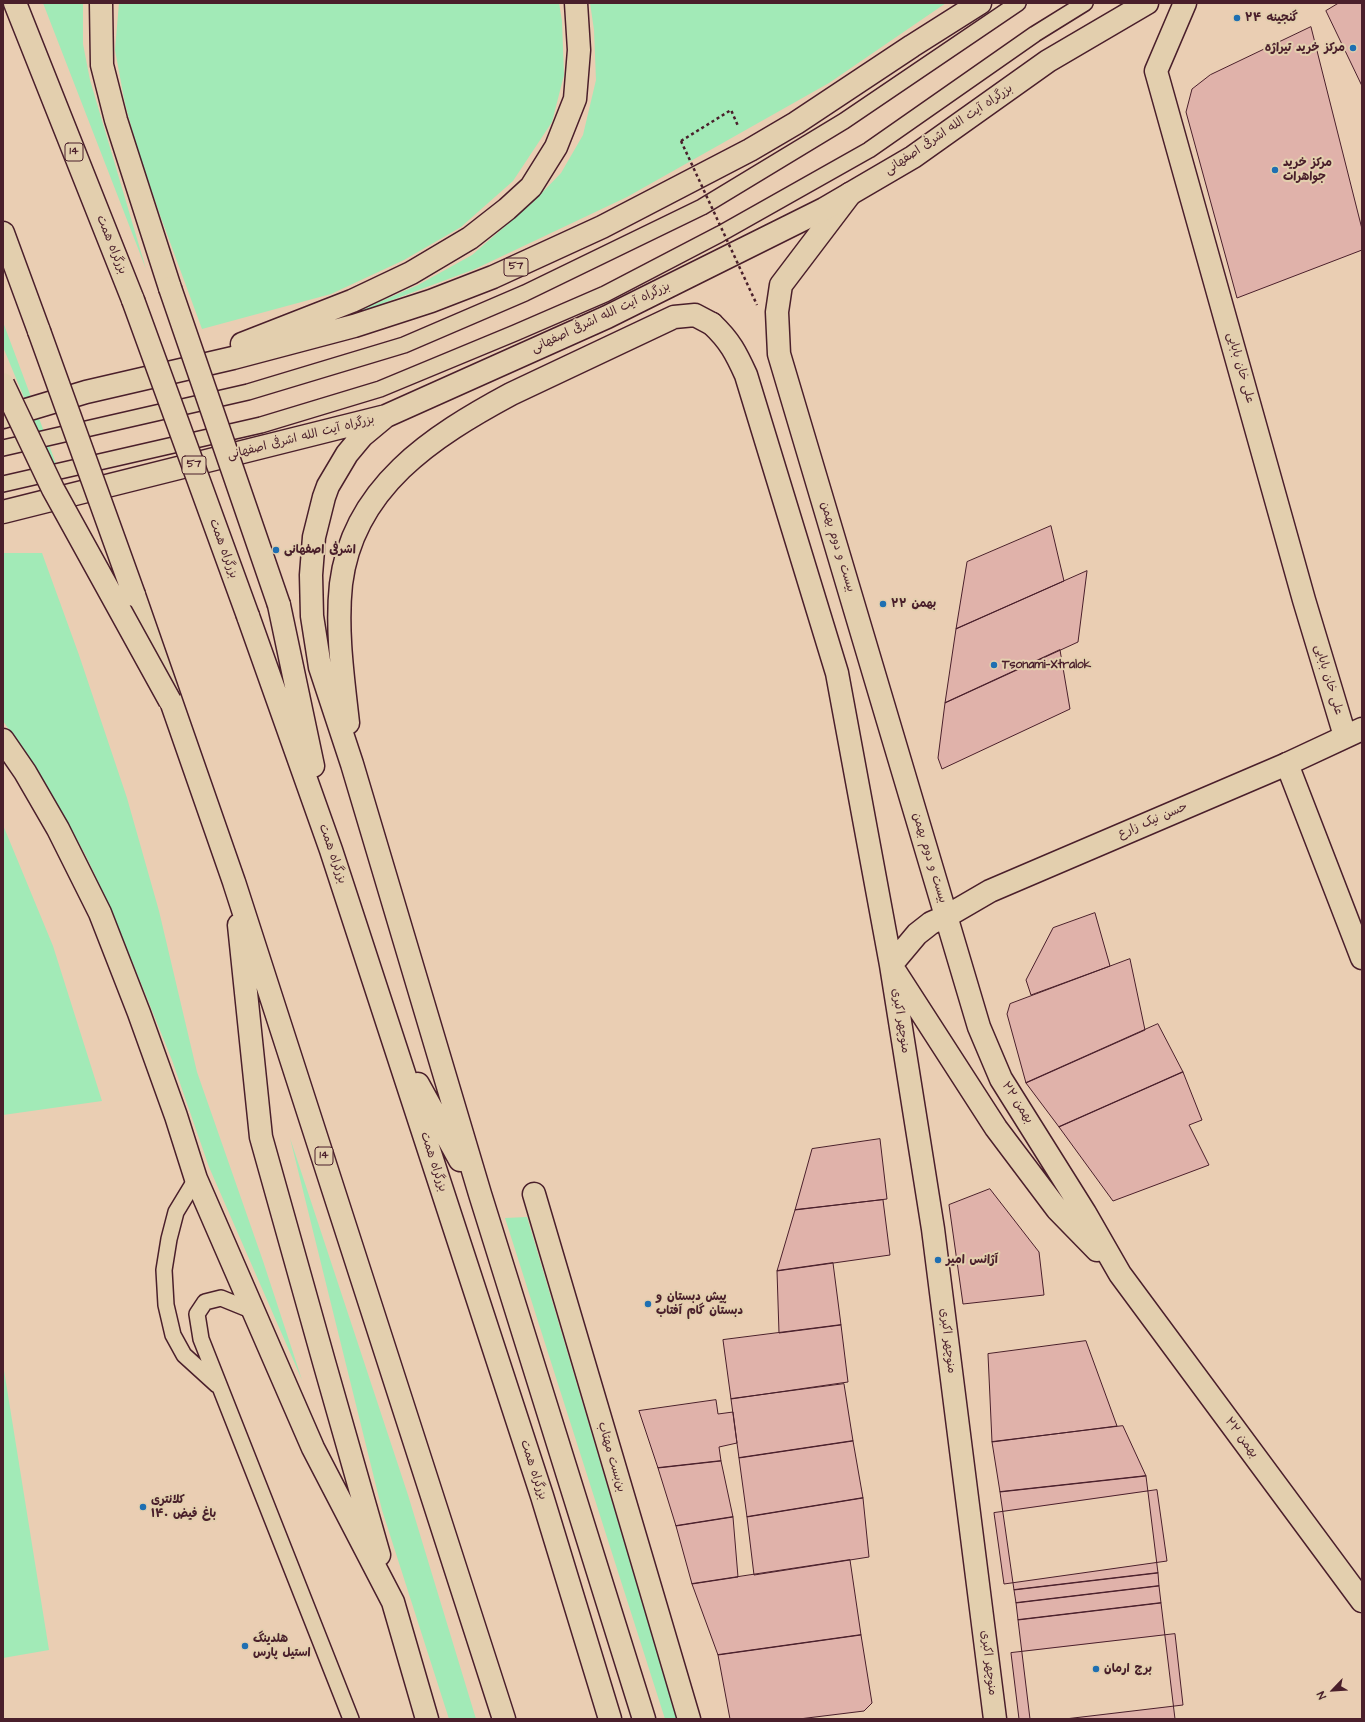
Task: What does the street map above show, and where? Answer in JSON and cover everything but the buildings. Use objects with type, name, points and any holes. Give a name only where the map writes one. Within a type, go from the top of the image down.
[{"type":"main road","name":"بزرگراه همت","points":[[15,3],[133,300],[331,850],[542,1496],[610,1719]]},
{"type":"main road","points":[[101,3],[102,65],[116,120],[170,288],[279,605],[331,850]]},
{"type":"main road","points":[[162,375],[352,300],[412,273],[470,238],[506,209],[531,186],[556,147],[575,99],[579,50],[576,3]]},
{"type":"main road","name":"57","points":[[3,417],[86,392],[233,358],[354,326],[431,301],[500,274],[602,227],[796,124],[912,46],[980,3]]},
{"type":"main road","name":"بزرگراه آیت الله اشرفی اصفهانی","points":[[3,512],[386,416],[614,314],[824,209],[913,157],[1048,61],[1147,3]]},
{"type":"main road","name":"علی خان بابایی","points":[[1186,3],[1156,71],[1302,592],[1354,733]]},
{"type":"main road","name":"بیست و دوم بهمن","points":[[850,194],[781,285],[777,312],[779,354],[947,916]]},
{"type":"main road","name":"14","points":[[3,233],[134,595],[234,882],[341,1209],[504,1719]]},
{"type":"main road","points":[[352,764],[341,658],[341,585],[348,552],[360,522],[382,488],[398,470],[416,454],[458,424],[511,394],[674,317],[695,315],[704,318],[723,334],[734,348],[746,375],[837,673],[891,964]]},
{"type":"main road","points":[[3,384],[53,489],[170,701]]},
{"type":"main road","points":[[3,398],[86,392]]},
{"type":"main road","points":[[386,416],[362,436],[347,454],[328,486],[324,497],[314,537],[311,575],[312,616],[320,667],[352,764],[480,1194],[644,1719]]},
{"type":"main road","name":"حسن نیک زارع","points":[[891,964],[917,934],[931,923],[947,916],[990,891],[1287,764],[1354,733]]},
{"type":"main road","points":[[3,740],[25,772],[58,829],[100,913],[140,1014],[176,1116],[196,1179],[313,1448],[393,1602]]},
{"type":"main road","points":[[1287,764],[1362,958]]},
{"type":"main road","points":[[234,882],[261,1137],[427,1719]]},
{"type":"main road","name":"۲۲ بهمن","points":[[947,916],[979,1027],[1001,1078],[1077,1199],[1120,1274],[1362,1601]]},
{"type":"main road","name":"۲۲ بهمن","points":[[891,964],[996,1128],[1057,1208],[1120,1274]]},
{"type":"main road","name":"منوچهر اکبری","points":[[891,964],[933,1230],[995,1719]]},
{"type":"main road","points":[[394,1042],[480,1194]]},
{"type":"main road","name":"بن‌بست مهتاب","points":[[534,1194],[689,1719]]},
{"type":"lane","points":[[3,448],[263,388],[404,345],[525,293],[702,207],[767,166],[844,121],[1018,3]]},
{"type":"lane","points":[[3,484],[261,425],[380,389],[515,334],[605,294],[720,234],[869,150],[1035,34],[1085,3]]},
{"type":"lane","points":[[196,1179],[176,1212],[169,1239],[164,1270],[166,1305],[173,1335],[184,1355],[220,1388]]},
{"type":"lane","points":[[253,1311],[221,1298],[205,1302],[197,1314],[202,1339],[351,1719]]},
{"type":"path","points":[[731,110],[681,141],[757,305]]},
{"type":"green space","points":[[43,3],[83,3],[83,44],[90,80],[146,269]]},
{"type":"green space","points":[[119,3],[559,3],[562,21],[564,75],[552,122],[513,181],[461,227],[404,260],[331,294],[202,329],[138,151],[125,104],[115,50]]},
{"type":"green space","points":[[590,3],[946,3],[829,83],[627,197],[475,269],[336,321],[418,285],[472,255],[533,202],[561,173],[583,135],[596,80],[594,30]]},
{"type":"green space","points":[[3,322],[95,568],[3,347]]},
{"type":"green space","points":[[3,553],[42,553],[79,655],[127,798],[159,911],[197,1072],[263,1261],[302,1380],[209,1167],[172,1060],[111,909],[86,856],[62,812],[32,763],[3,721]]},
{"type":"green space","points":[[3,825],[53,946],[102,1101],[3,1115]]},
{"type":"green space","points":[[290,1138],[408,1495],[476,1719],[449,1719],[382,1510]]},
{"type":"green space","points":[[527,1217],[677,1719],[665,1719],[505,1218]]},
{"type":"green space","points":[[3,1364],[49,1650],[3,1658]]},
{"type":"place","name":"گنجینه ۲۴","points":[[1237,18]]},
{"type":"place","name":"مرکز خرید تیراژه","points":[[1353,48]]},
{"type":"place","name":"مرکز خرید جواهرات","points":[[1275,170]]},
{"type":"place","name":"اشرفی اصفهانی","points":[[276,550]]},
{"type":"place","name":"۲۲ بهمن","points":[[883,604]]},
{"type":"place","name":"Tsonami—Xtralok","points":[[994,665]]},
{"type":"place","name":"آژانس امیر","points":[[938,1260]]},
{"type":"place","name":"پیش دبستان و دبستان گام آفتاب","points":[[648,1304]]},
{"type":"place","name":"کلانتری ۱۴۰ باغ فیض","points":[[143,1507]]},
{"type":"place","name":"هلدینگ استیل پارس","points":[[245,1646]]},
{"type":"place","name":"برج ارمان","points":[[1096,1669]]}]
